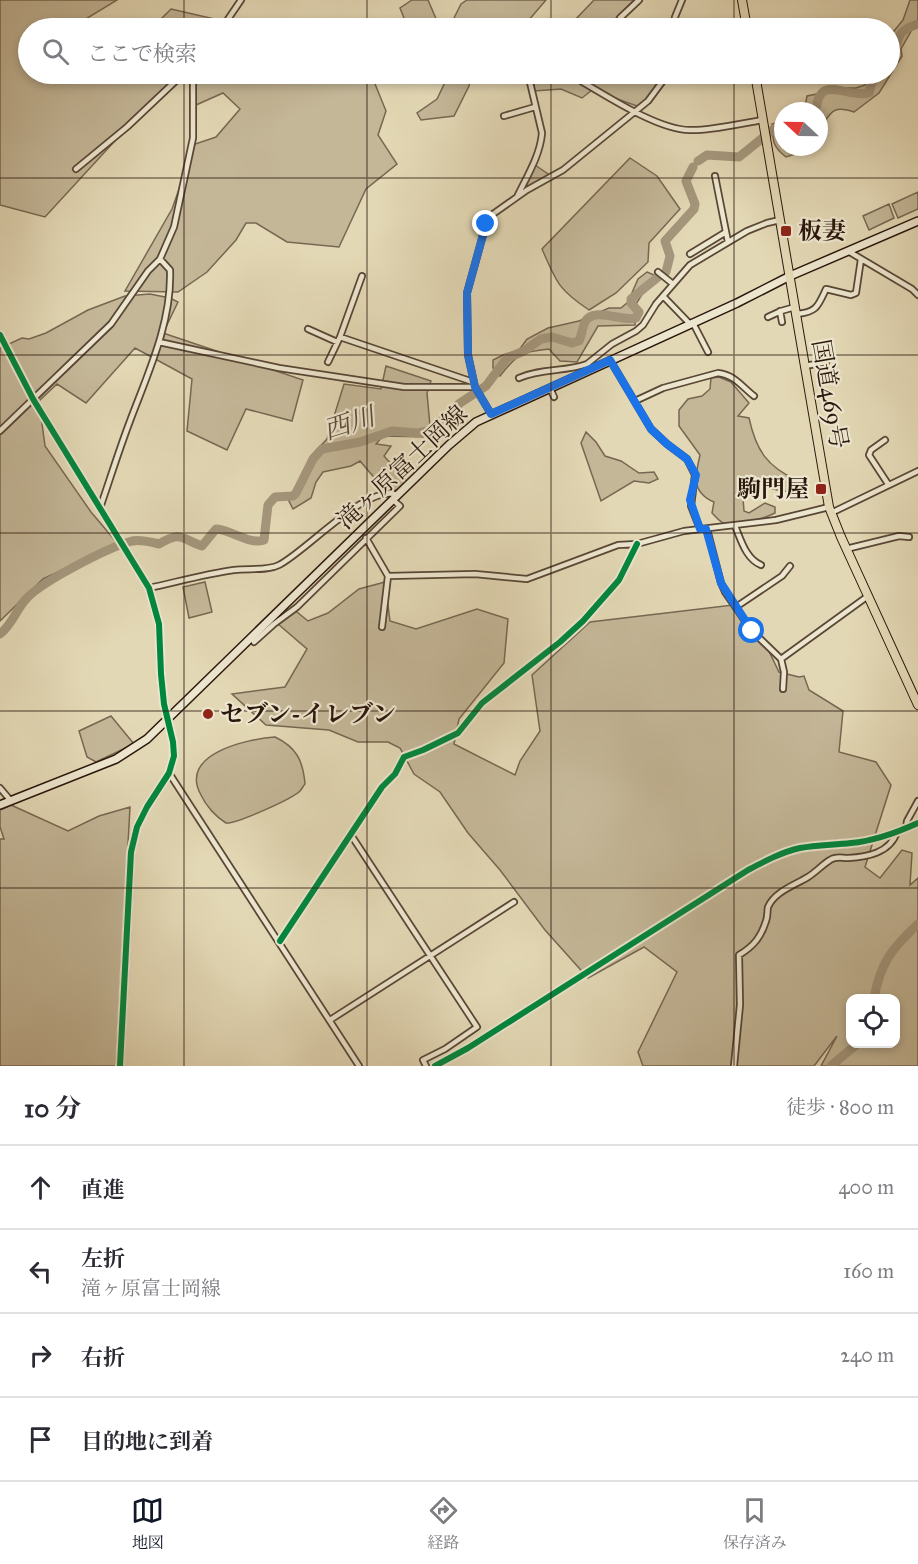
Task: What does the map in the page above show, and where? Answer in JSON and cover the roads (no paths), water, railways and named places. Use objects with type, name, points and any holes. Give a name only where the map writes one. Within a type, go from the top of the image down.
[{"type":"highway","points":[[742,0],[745,18]]},
{"type":"highway","name":"国道469号","points":[[757,84],[830,510],[918,705]]},
{"type":"main road","name":"滝ヶ原富士岡線","points":[[0,805],[122,756],[147,740],[463,431],[491,414],[550,388],[589,367],[610,360],[790,276],[918,221]]},
{"type":"street","points":[[229,18],[242,0]]},
{"type":"street","points":[[620,18],[639,0]]},
{"type":"street","points":[[675,18],[682,0]]},
{"type":"street","points":[[76,169],[128,127],[173,84]]},
{"type":"street","points":[[0,431],[111,324],[148,272],[160,260],[174,227],[193,138],[194,84]]},
{"type":"street","points":[[516,199],[537,157],[541,142],[542,133],[530,84]]},
{"type":"street","points":[[587,84],[668,126],[689,130],[764,123]]},
{"type":"street","points":[[491,414],[474,385],[468,355],[467,293],[486,224],[493,214],[527,190],[563,170],[648,101],[661,84]]},
{"type":"street","points":[[504,116],[535,107]]},
{"type":"street","points":[[715,176],[728,242]]},
{"type":"street","points":[[519,378],[530,373],[589,367],[612,344],[643,325],[663,296],[690,265],[747,231],[780,220]]},
{"type":"street","points":[[690,254],[726,232]]},
{"type":"street","points":[[848,251],[912,289],[918,295]]},
{"type":"street","points":[[768,317],[780,311],[809,312],[816,309],[826,289],[851,295],[855,293],[861,259]]},
{"type":"street","points":[[100,508],[159,342],[170,284],[170,270],[160,260]]},
{"type":"street","points":[[658,272],[673,284]]},
{"type":"street","points":[[328,362],[362,276]]},
{"type":"street","points":[[663,296],[691,323],[708,352]]},
{"type":"street","points":[[780,311],[782,322]]},
{"type":"street","points":[[308,329],[474,385]]},
{"type":"street","points":[[0,335],[33,399],[149,588],[159,624],[161,674],[174,756],[169,773],[137,827],[131,852],[120,1066]]},
{"type":"street","points":[[159,342],[279,368],[404,387],[474,385]]},
{"type":"street","points":[[610,360],[651,429],[687,459],[696,475],[690,500],[700,529]]},
{"type":"street","points":[[805,366],[826,362]]},
{"type":"street","points":[[634,401],[663,388],[718,373],[734,377],[754,396]]},
{"type":"street","points":[[550,388],[555,397]]},
{"type":"street","points":[[885,440],[871,450],[869,455],[888,484]]},
{"type":"street","points":[[388,576],[475,574],[527,579],[618,545],[637,544],[700,529],[735,526],[830,510],[918,471]]},
{"type":"street","points":[[149,588],[234,570],[278,566],[364,502],[382,493],[392,492],[400,506],[297,607],[254,642]]},
{"type":"street","points":[[735,526],[749,556],[761,565]]},
{"type":"street","points":[[706,529],[721,583],[752,631],[781,659],[784,672],[783,689]]},
{"type":"street","points":[[846,549],[899,536],[909,537]]},
{"type":"street","points":[[366,538],[388,576],[382,627]]},
{"type":"street","points":[[279,941],[404,757],[458,733],[482,703],[560,642],[583,621],[619,580],[637,544]]},
{"type":"street","points":[[736,607],[782,576],[790,566]]},
{"type":"street","points":[[781,659],[868,596]]},
{"type":"street","points":[[169,773],[359,1066]]},
{"type":"street","points":[[0,788],[11,801]]},
{"type":"street","points":[[906,828],[907,821],[918,801]]},
{"type":"street","points":[[435,1066],[468,1048],[758,865],[798,849],[878,839],[918,823]]},
{"type":"street","points":[[734,1066],[740,1005],[739,956],[753,947],[758,939],[767,918],[768,907],[780,893],[835,857],[871,855],[889,846],[895,840],[897,832]]},
{"type":"street","points":[[351,835],[477,1027],[445,1049],[423,1060],[426,1066]]},
{"type":"street","points":[[330,1020],[514,902]]},
{"type":"waterway","name":"西川","points":[[900,35],[918,24]]},
{"type":"waterway","name":"西川","points":[[818,102],[822,93],[828,90],[869,93],[871,84]]},
{"type":"waterway","name":"西川","points":[[698,161],[707,155],[739,157],[774,129]]},
{"type":"waterway","name":"西川","points":[[666,272],[670,256],[665,241],[694,209],[695,204],[686,181],[693,167]]},
{"type":"waterway","name":"西川","points":[[0,634],[8,626],[23,602],[35,591],[77,565],[122,544],[139,540],[159,544],[172,537],[181,537],[202,546],[216,529],[252,541],[264,540],[268,505],[275,497],[293,496],[296,493],[313,459],[322,449],[360,442],[392,431],[418,433],[432,430],[460,403],[486,386],[507,358],[524,351],[541,339],[552,337],[572,343],[579,341],[585,322],[594,315],[636,318],[639,312],[631,303],[631,299],[658,277]]},
{"type":"waterway","points":[[875,994],[888,957],[918,924]]},
{"type":"waterway","points":[[831,1066],[852,1048]]},
{"type":"place","name":"板妻","points":[[786,231]]},
{"type":"place","name":"駒門屋","points":[[821,489]]},
{"type":"place","name":"セブン-イレブン","points":[[208,714]]}]
